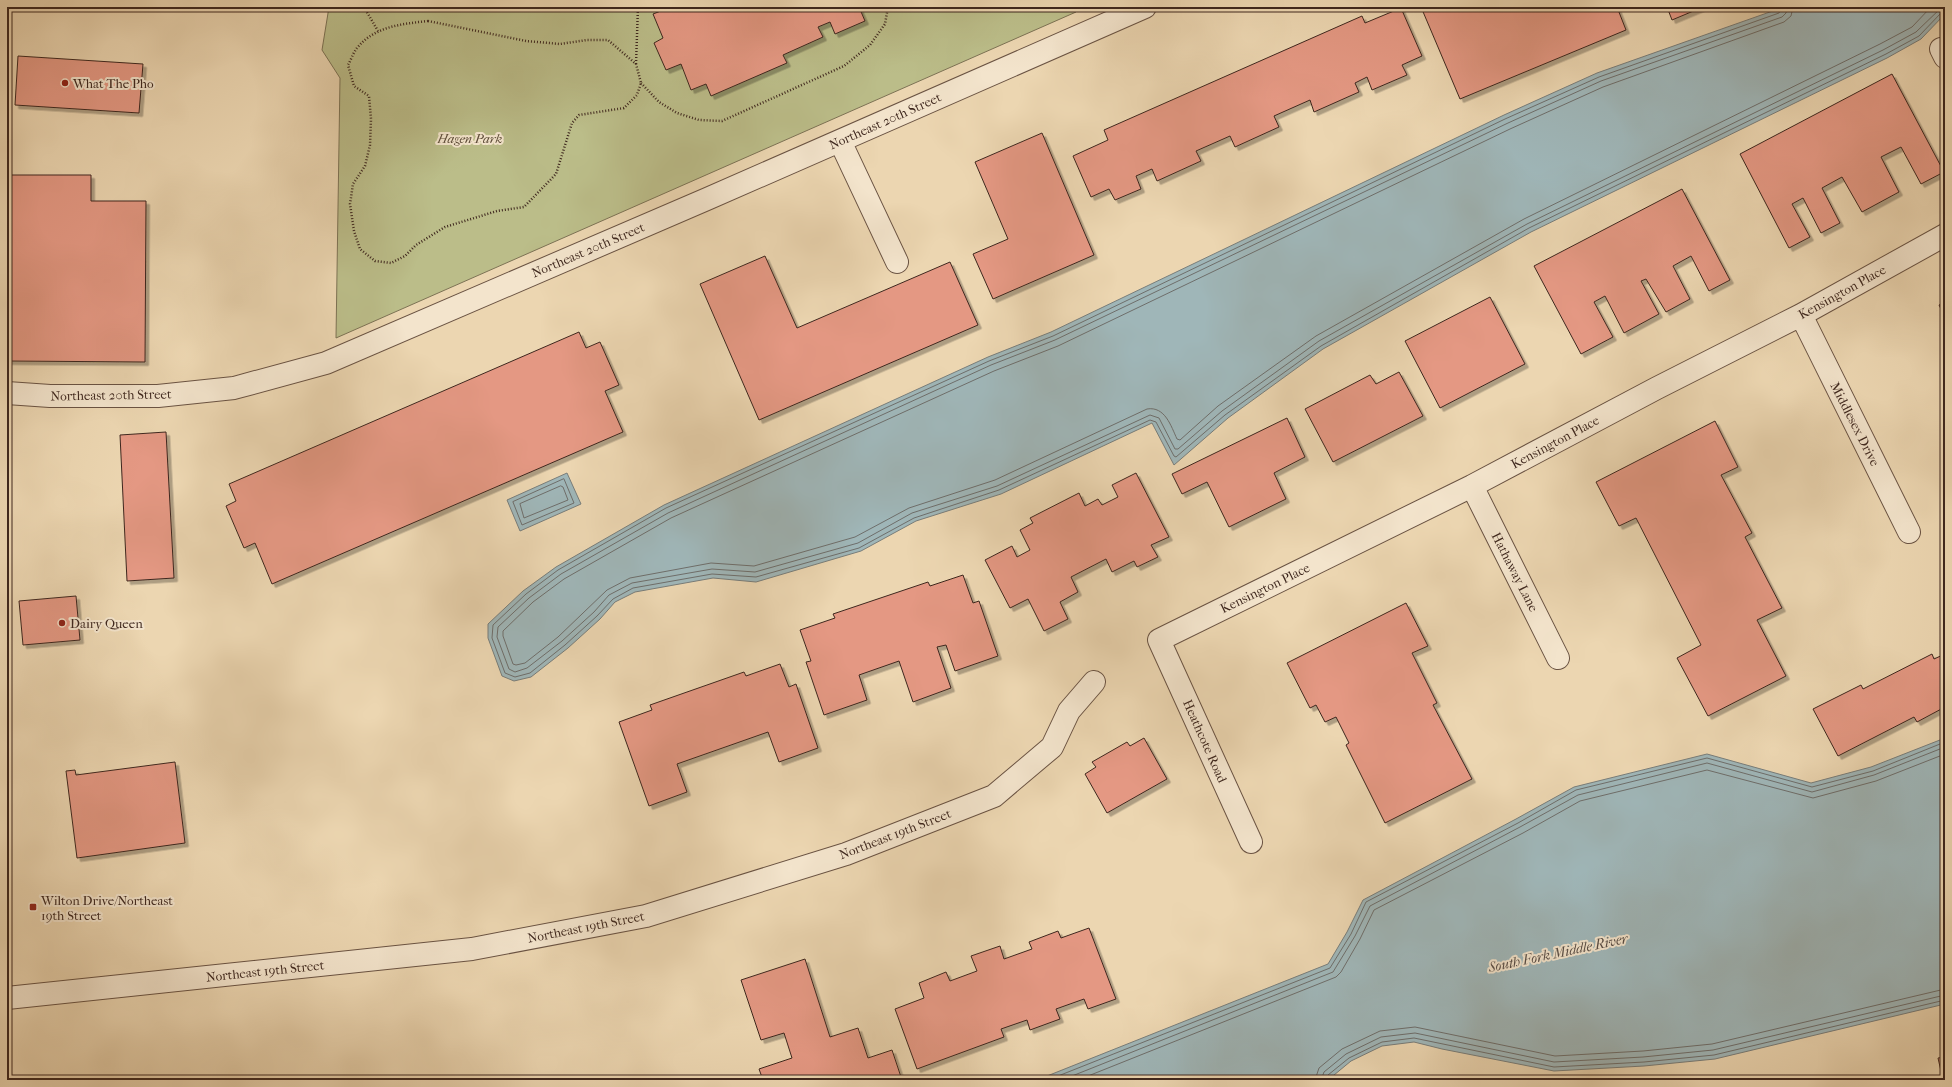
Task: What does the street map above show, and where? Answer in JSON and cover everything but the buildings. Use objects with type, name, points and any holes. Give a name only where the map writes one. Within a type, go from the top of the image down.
[{"type":"street","name":"Northeast 20th Street","points":[[7,392],[50,396],[158,396],[234,388],[326,363],[840,141],[1145,7]]},
{"type":"street","points":[[840,141],[897,262]]},
{"type":"street","name":"Kensington Place","points":[[1159,640],[1472,486],[1657,388],[1801,316],[1945,235]]},
{"type":"street","name":"Middlesex Drive","points":[[1801,316],[1910,532]]},
{"type":"street","name":"Hathaway Lane","points":[[1472,486],[1558,658]]},
{"type":"street","name":"Heathcote Road","points":[[1159,640],[1251,842]]},
{"type":"street","name":"Northeast 19th Street","points":[[7,998],[472,949],[646,916],[846,854],[994,796],[1052,747],[1069,711],[1094,682]]},
{"type":"path","points":[[364,7],[378,31]]},
{"type":"path","points":[[638,7],[636,64],[641,83],[659,102],[677,113],[699,120],[722,121],[844,66],[870,45],[886,24],[888,7]]},
{"type":"path","points":[[636,64],[608,40],[587,40],[560,44],[533,41],[428,21],[398,25],[378,31],[356,49],[348,65],[354,86],[369,96],[371,119],[370,145],[365,166],[353,184],[350,204],[354,231],[360,249],[375,260],[391,263],[405,256],[416,245],[445,226],[497,211],[524,207],[556,174],[572,123],[579,115],[624,108],[637,95],[641,83]]},
{"type":"green space","name":"Hagen Park","points":[[329,7],[1077,7],[1076,12],[336,338],[340,78],[322,50]]},
{"type":"water","points":[[1784,7],[1945,7],[1945,14],[1921,39],[1887,58],[1531,232],[1323,349],[1228,418],[1174,465],[1152,423],[1001,494],[916,521],[861,551],[756,582],[713,578],[635,592],[615,602],[600,619],[568,648],[531,677],[514,681],[502,676],[488,638],[488,624],[523,591],[556,567],[664,505],[988,357],[1051,332],[1504,115],[1597,73]]},
{"type":"water","points":[[567,473],[581,504],[520,531],[507,500]]},
{"type":"water","name":"South Fork Middle River","points":[[1945,738],[1945,1004],[1715,1059],[1644,1066],[1554,1071],[1414,1042],[1382,1046],[1351,1061],[1328,1080],[1037,1080],[1328,964],[1347,932],[1363,900],[1574,787],[1707,754],[1811,783],[1871,767]]},
{"type":"place","name":"What The Pho","points":[[65,83]]},
{"type":"place","name":"Dairy Queen","points":[[62,623]]},
{"type":"place","name":"Wilton Drive/Northeast 19th Street","points":[[33,907]]}]
